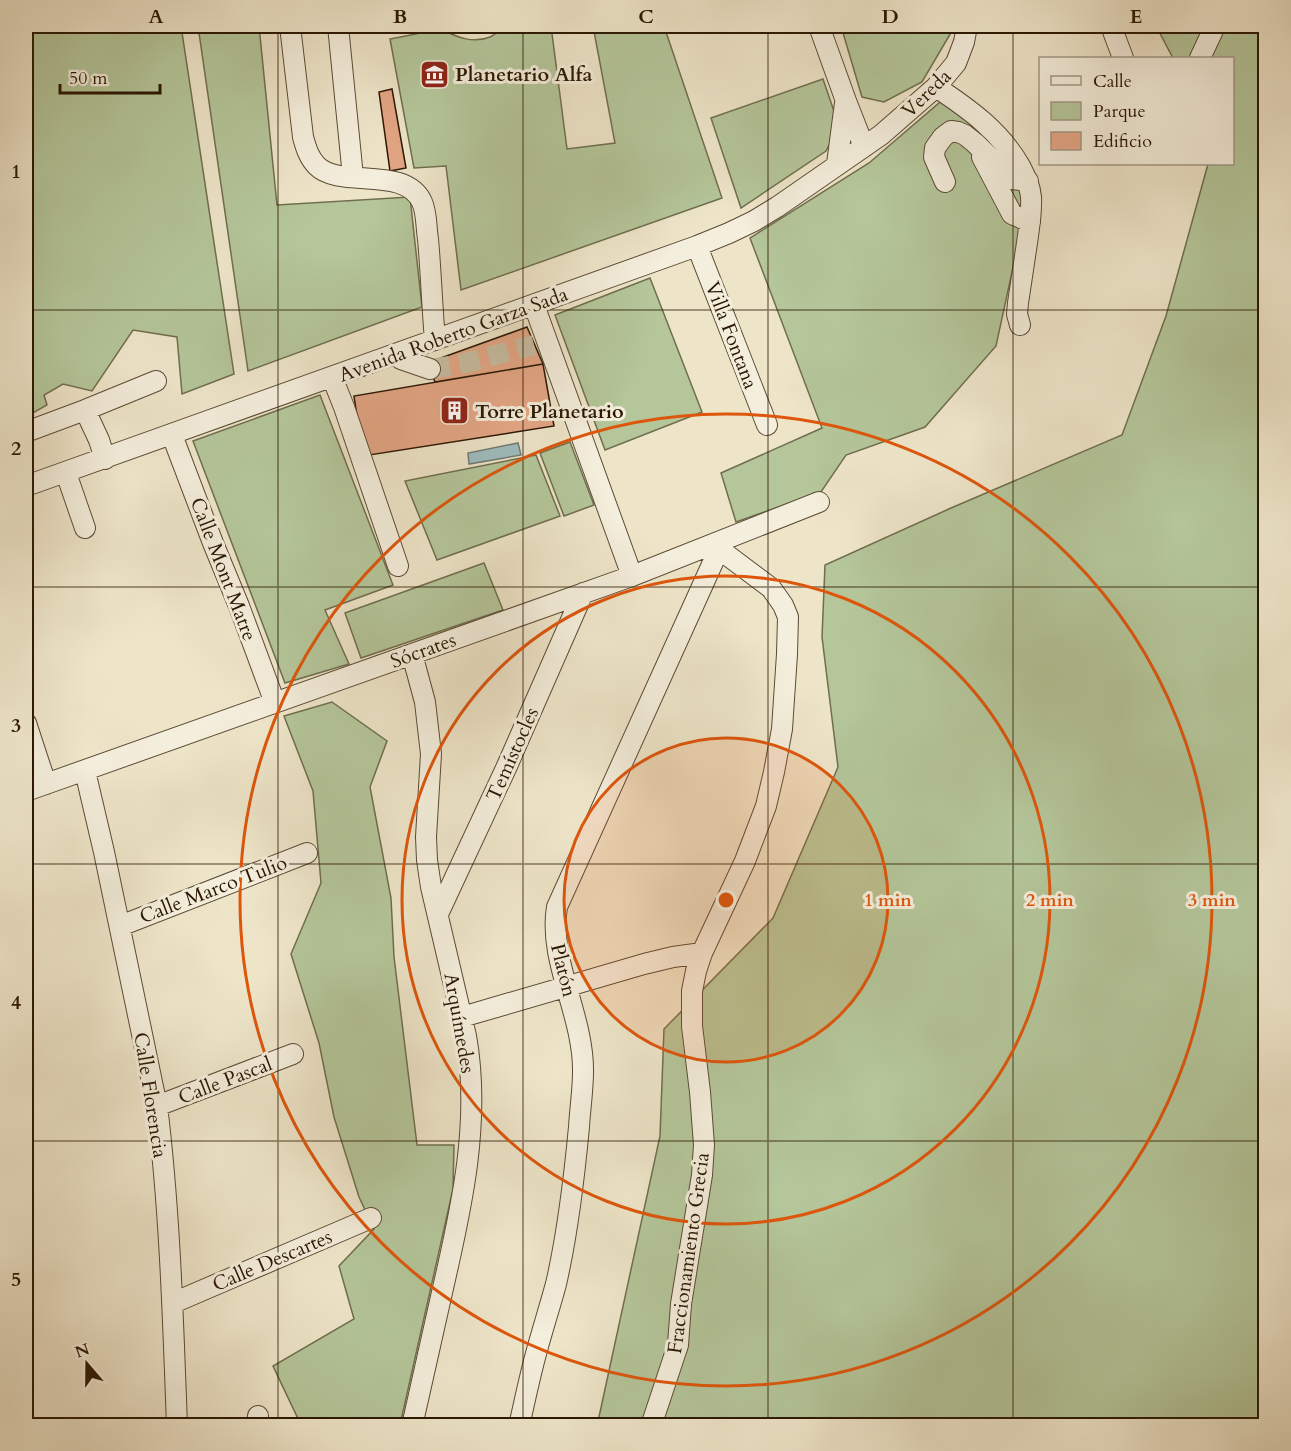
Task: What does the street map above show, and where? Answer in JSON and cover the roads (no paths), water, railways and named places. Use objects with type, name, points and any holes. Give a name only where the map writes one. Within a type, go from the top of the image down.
[{"type":"street","points":[[290,26],[303,137],[306,150],[318,167],[327,173],[403,185],[410,188],[421,200],[425,213],[432,278],[435,340]]},
{"type":"street","points":[[338,26],[353,177]]},
{"type":"street","points":[[819,26],[864,147]]},
{"type":"street","name":"Vereda","points":[[864,147],[936,87],[956,63],[967,26]]},
{"type":"street","points":[[1111,26],[1124,57]]},
{"type":"street","points":[[1200,57],[1215,26]]},
{"type":"street","points":[[936,87],[986,123],[1007,147],[1020,180],[1031,196],[1021,218],[1017,315],[1020,325]]},
{"type":"street","points":[[837,164],[846,101]]},
{"type":"street","points":[[945,182],[934,157],[935,148],[951,131],[965,135],[1020,180]]},
{"type":"street","points":[[975,143],[986,165],[1021,218]]},
{"type":"street","name":"Avenida Roberto Garza Sada","points":[[26,486],[697,246],[754,221],[864,147]]},
{"type":"street","name":"Villa Fontana","points":[[697,246],[767,425]]},
{"type":"street","points":[[534,305],[540,343],[632,576]]},
{"type":"street","points":[[398,354],[401,359],[430,369]]},
{"type":"street","points":[[332,377],[398,566]]},
{"type":"street","points":[[26,432],[156,381]]},
{"type":"street","points":[[85,410],[105,459]]},
{"type":"street","name":"Calle Mont Matre","points":[[172,435],[275,703]]},
{"type":"street","points":[[66,472],[85,528]]},
{"type":"street","name":"Sócrates","points":[[26,791],[718,546],[819,502]]},
{"type":"street","name":"Fraccionamiento Grecia","points":[[651,1425],[678,1345],[681,1304],[702,1175],[703,1129],[691,1008],[696,971],[702,953],[745,861],[766,806],[782,729],[788,616],[778,595],[718,546]]},
{"type":"street","name":"Platón","points":[[519,1425],[555,1285],[568,1223],[584,1071],[577,1020],[555,934],[557,907],[718,546]]},
{"type":"street","name":"Temístocles","points":[[438,914],[583,593]]},
{"type":"street","name":"Arquímedes","points":[[412,654],[422,684],[429,725],[431,754],[426,837],[427,860],[431,887],[469,1052],[472,1100],[465,1190],[412,1425]]},
{"type":"street","points":[[26,723],[46,784]]},
{"type":"street","name":"Calle Florencia","points":[[85,771],[157,1106],[173,1303],[177,1425]]},
{"type":"street","name":"Calle Marco Tulio","points":[[120,926],[307,853]]},
{"type":"street","points":[[462,1017],[644,964],[702,953]]},
{"type":"street","name":"Calle Pascal","points":[[157,1106],[293,1054]]},
{"type":"street","name":"Calle Descartes","points":[[173,1303],[371,1218]]},
{"type":"water","points":[[518,443],[521,455],[469,464],[468,453]]},
{"type":"tunnel","points":[[430,369],[461,364],[534,345]]},
{"type":"place","name":"Planetario Alfa","points":[[434,74]]},
{"type":"place","name":"Torre Planetario","points":[[454,411]]}]
